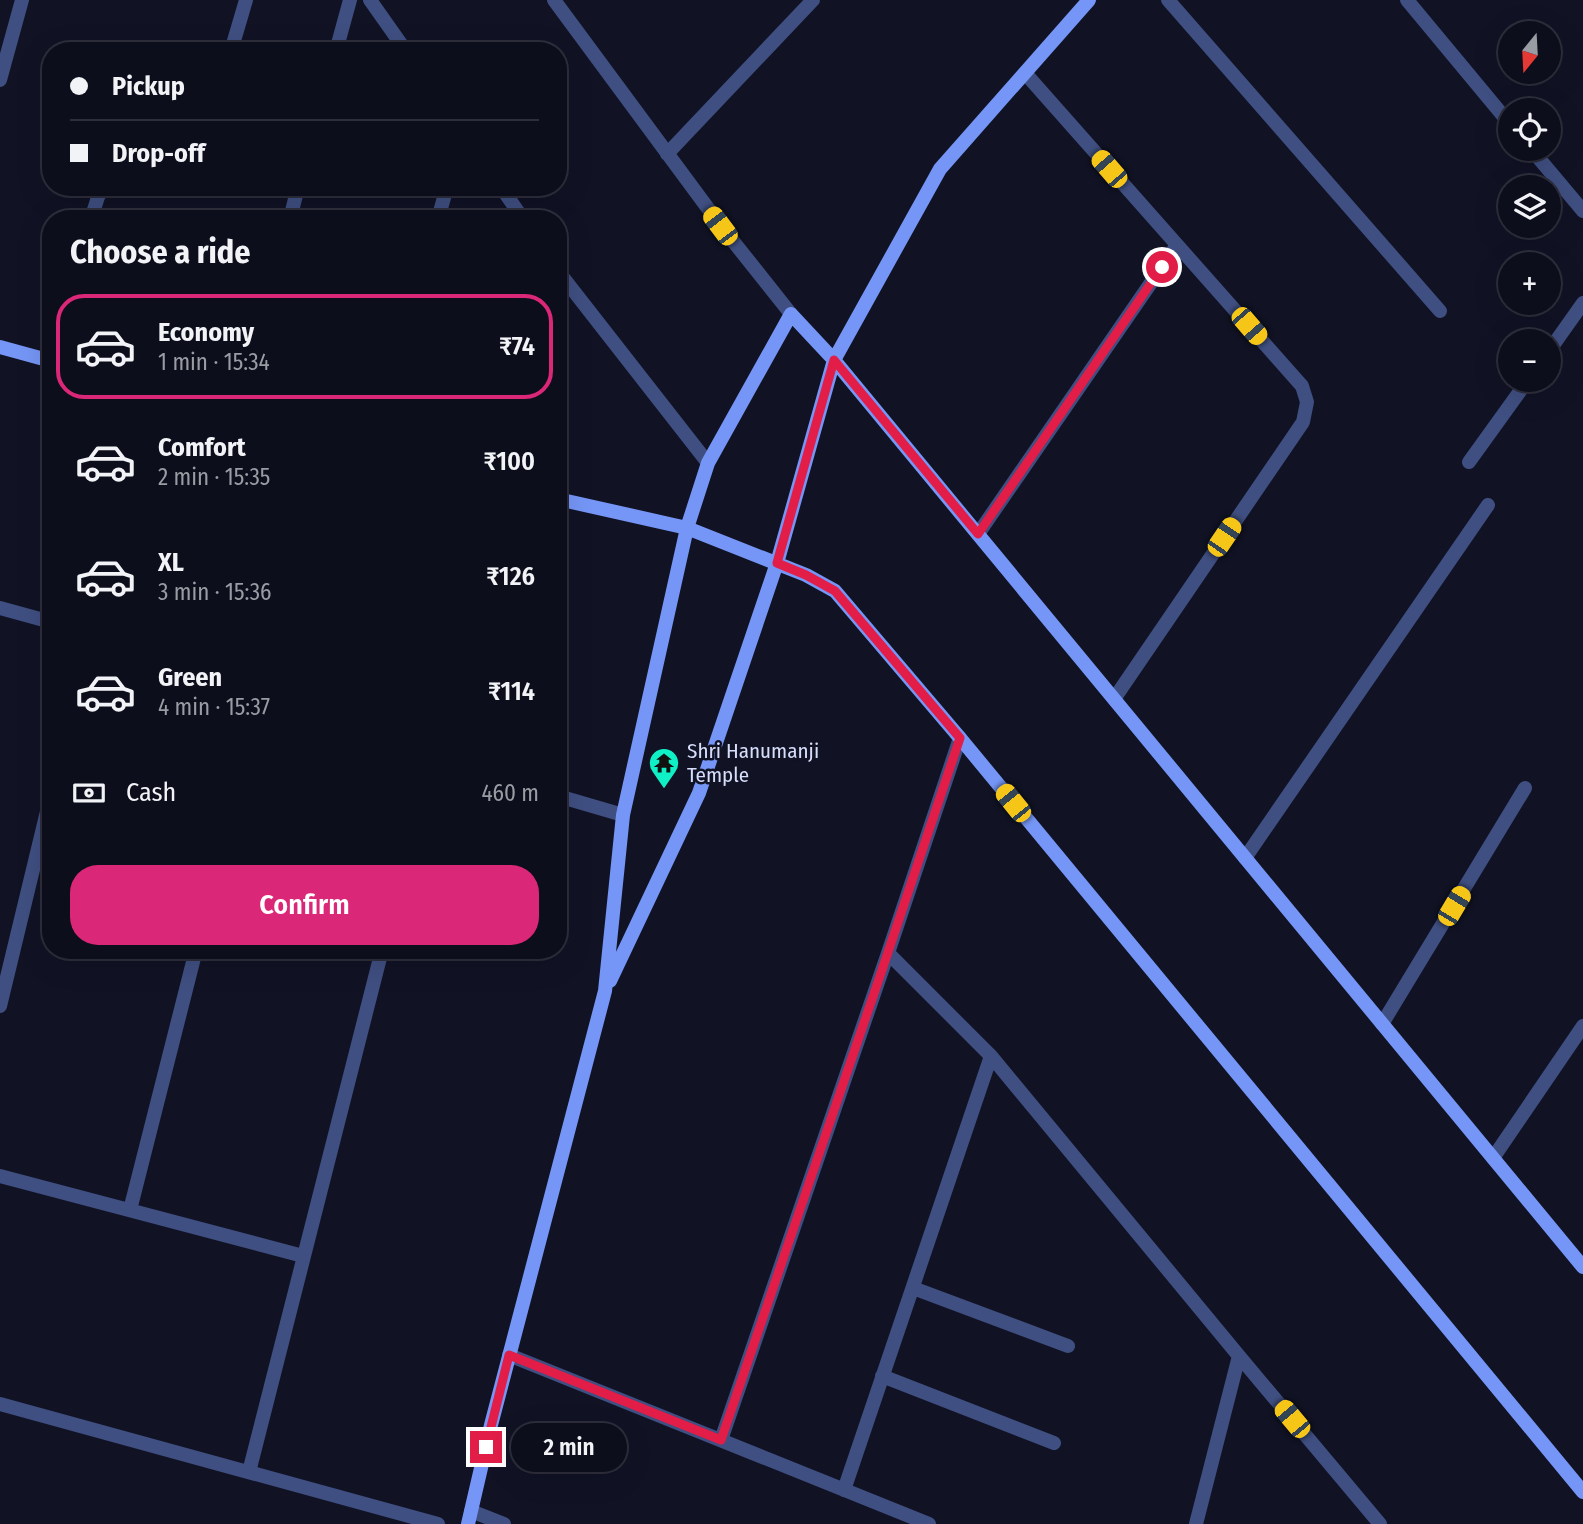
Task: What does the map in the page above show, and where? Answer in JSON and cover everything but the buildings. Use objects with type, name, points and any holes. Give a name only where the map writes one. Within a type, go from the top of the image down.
[{"type":"street","points":[[0,80],[22,0]]},
{"type":"street","points":[[234,42],[246,0]]},
{"type":"street","points":[[338,42],[350,0]]},
{"type":"street","points":[[370,0],[400,42]]},
{"type":"street","points":[[554,0],[720,226],[791,314],[834,360],[1583,1268]]},
{"type":"street","points":[[667,154],[813,0]]},
{"type":"street","points":[[605,991],[699,793],[777,563],[834,360],[940,169],[1089,0]]},
{"type":"street","points":[[1168,0],[1440,311]]},
{"type":"street","points":[[1407,0],[1498,110]]},
{"type":"street","points":[[1025,73],[1302,386],[1307,401],[1303,422],[1114,699]]},
{"type":"street","points":[[1541,161],[1583,211]]},
{"type":"street","points":[[978,534],[1177,245]]},
{"type":"street","points":[[567,287],[708,463]]},
{"type":"street","points":[[1561,334],[1583,303]]},
{"type":"street","points":[[504,1524],[469,1518],[605,991],[623,815],[687,528],[708,463],[791,314]]},
{"type":"street","points":[[0,347],[42,356]]},
{"type":"street","points":[[1469,462],[1519,392]]},
{"type":"street","points":[[567,501],[687,528],[806,575],[835,591],[960,738],[1583,1492]]},
{"type":"street","points":[[1245,858],[1488,505]]},
{"type":"street","points":[[0,608],[42,620]]},
{"type":"street","points":[[721,1440],[960,738]]},
{"type":"street","points":[[1382,1024],[1525,788]]},
{"type":"street","points":[[567,799],[623,815]]},
{"type":"street","points":[[0,1006],[42,832]]},
{"type":"street","points":[[888,953],[991,1056],[1380,1524]]},
{"type":"street","points":[[130,1210],[194,959]]},
{"type":"street","points":[[249,1472],[380,959]]},
{"type":"street","points":[[1493,1158],[1583,1026]]},
{"type":"street","points":[[844,1490],[991,1056]]},
{"type":"street","points":[[0,1177],[303,1256]]},
{"type":"street","points":[[913,1288],[1068,1346]]},
{"type":"street","points":[[509,1355],[929,1524]]},
{"type":"street","points":[[1196,1524],[1238,1356]]},
{"type":"street","points":[[883,1377],[1054,1443]]},
{"type":"street","points":[[0,1404],[438,1524]]},
{"type":"place","name":"Shri Hanumanji Temple","points":[[664,790]]},
{"type":"route","points":[[486,1447],[509,1355],[721,1440],[960,738],[835,591],[777,563],[834,360],[978,534],[1162,267]]}]
